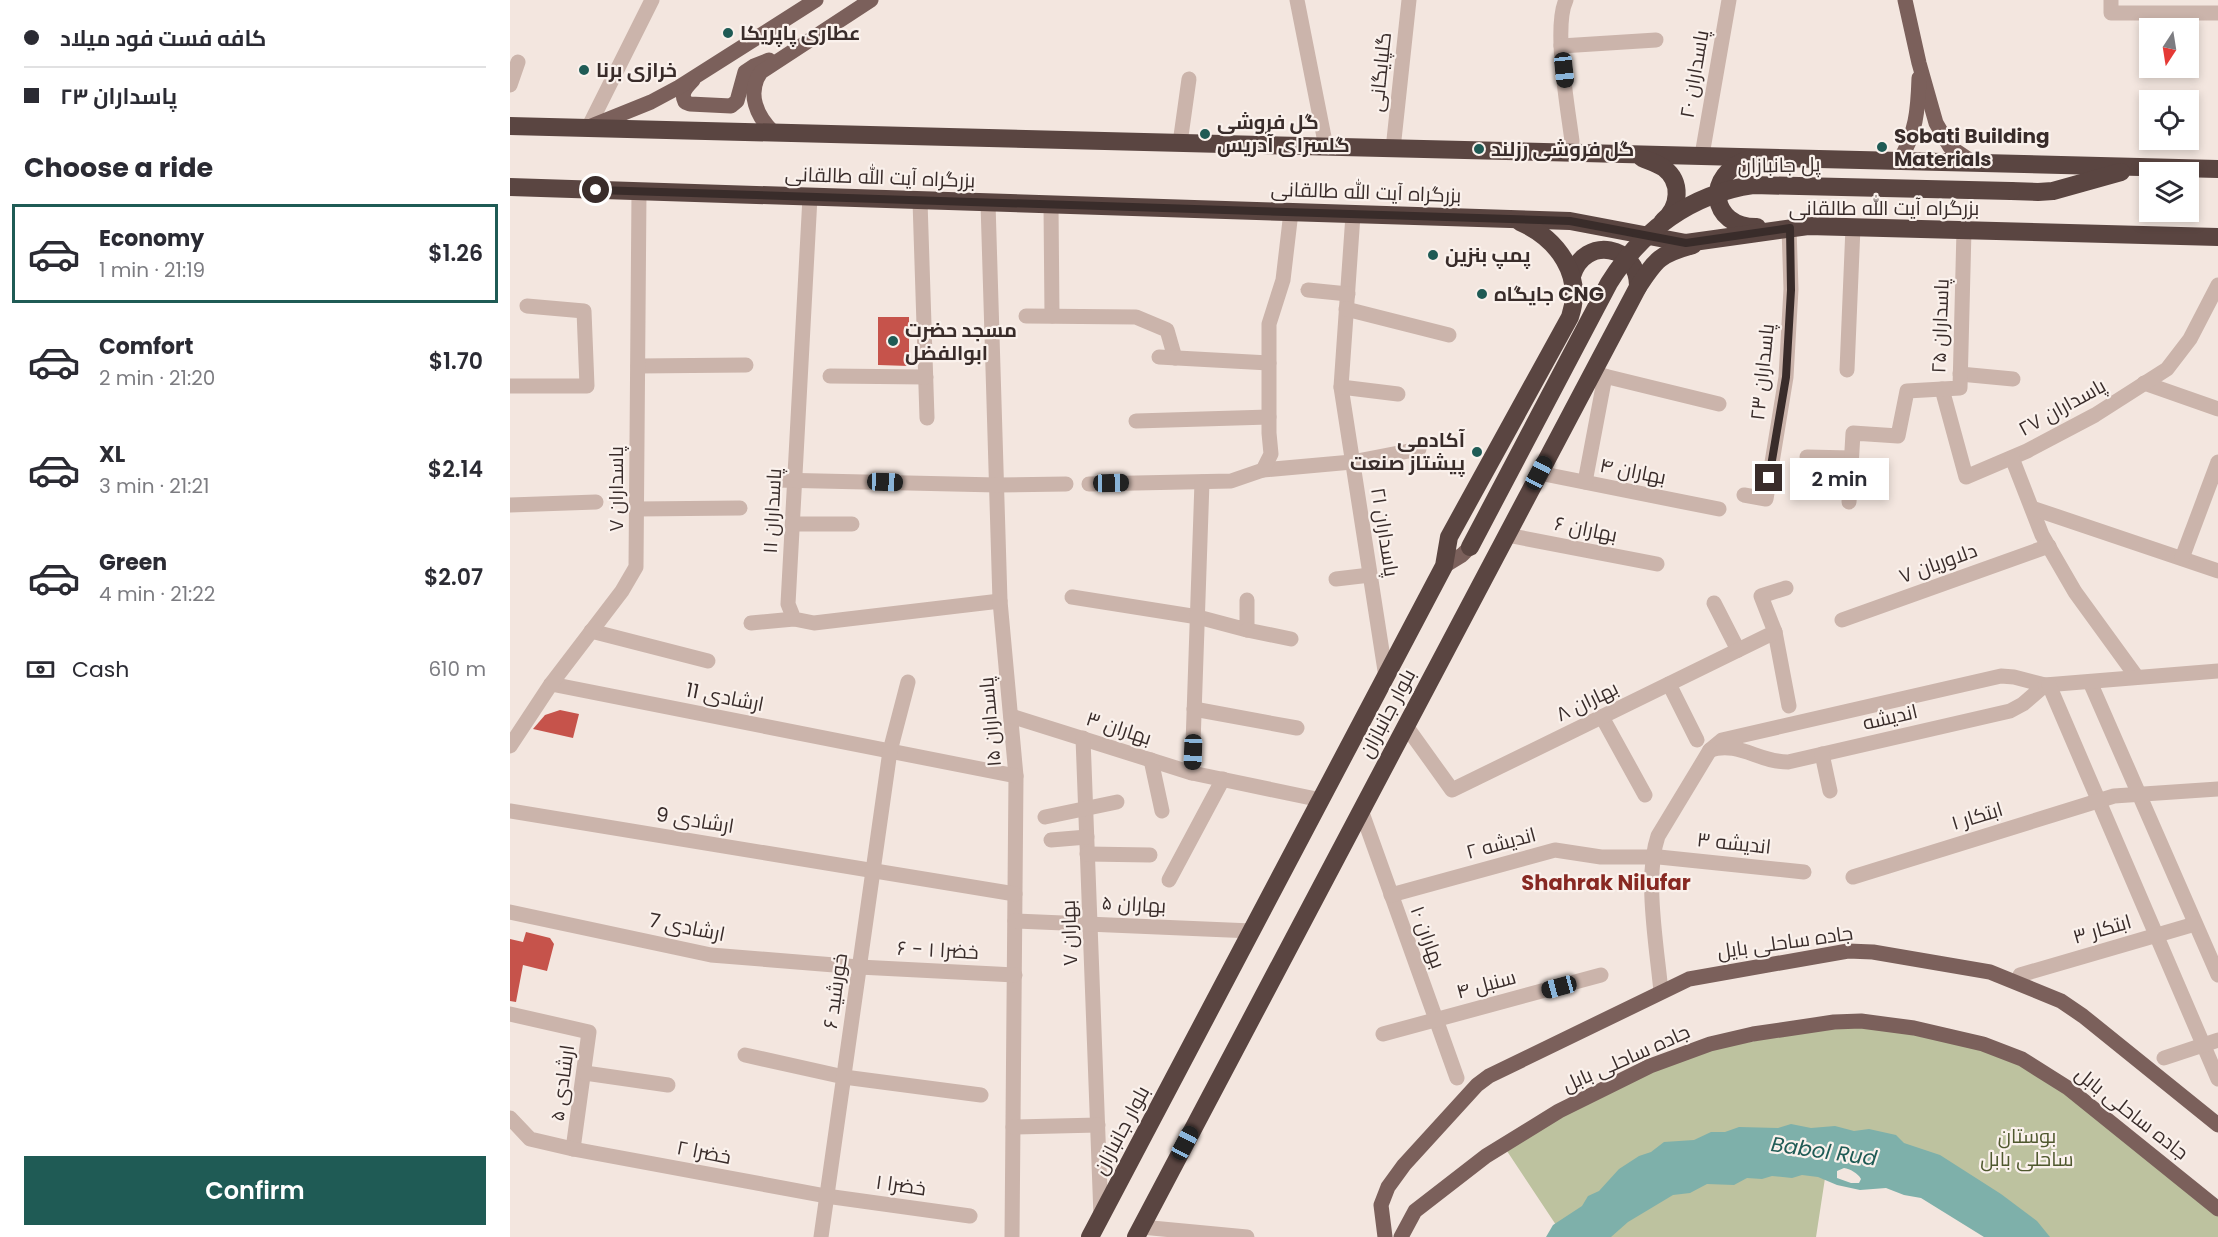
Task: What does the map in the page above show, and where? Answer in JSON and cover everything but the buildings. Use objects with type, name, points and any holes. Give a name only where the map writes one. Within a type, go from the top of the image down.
[{"type":"highway","name":"بزرگراه آیت الله طالقانی","points":[[510,126],[2218,169]]},
{"type":"highway","points":[[1579,222],[1644,228],[1657,225],[1668,217],[1677,199],[1673,179],[1659,165],[1633,155]]},
{"type":"highway","points":[[1755,158],[1736,164],[1724,174],[1718,189],[1720,206],[1724,213],[1729,219],[1744,226],[1808,226]]},
{"type":"highway","name":"پل جانبازان","points":[[1470,547],[1613,278],[1644,239],[1674,215],[1711,195],[1728,189],[1753,185],[2038,192],[2065,188],[2138,167]]},
{"type":"highway","name":"بزرگراه آیت الله طالقانی","points":[[510,187],[1579,222],[1686,243],[1808,226],[2218,237]]},
{"type":"highway","name":"بلوار جانبازان","points":[[1090,1237],[1444,566],[1449,537],[1570,317],[1574,297],[1572,276],[1566,261],[1557,248],[1537,230],[1515,220]]},
{"type":"highway","name":"بلوار جانبازان","points":[[1148,1233],[1361,810],[1539,473],[1599,374],[1638,287],[1663,255],[1706,241]]},
{"type":"highway","points":[[1572,276],[1577,265],[1588,254],[1612,250],[1620,253],[1632,264],[1638,279],[1638,287]]},
{"type":"main road","points":[[588,128],[651,102],[697,76],[816,0]]},
{"type":"main road","points":[[774,133],[763,123],[756,108],[755,83],[761,72],[871,0]]},
{"type":"main road","points":[[1905,0],[1919,63],[1936,123],[1950,147],[1974,163]]},
{"type":"main road","points":[[697,76],[684,91],[682,96],[685,102],[731,106],[737,101],[745,72],[754,66],[790,53]]},
{"type":"main road","points":[[1899,161],[1908,146],[1918,112],[1919,63]]},
{"type":"main road","name":"بلوار جانبازان","points":[[1444,566],[1470,547]]},
{"type":"main road","name":"جاده ساحلی بایل","points":[[1385,1237],[1381,1215],[1384,1195],[1404,1165],[1477,1085],[1489,1076],[1661,992],[1702,976],[1848,951],[1873,952],[1990,972],[2061,1001],[2083,1016],[2218,1125]]},
{"type":"main road","name":"جاده ساحلی بابل","points":[[1401,1237],[1415,1212],[1486,1156],[1559,1111],[1650,1066],[1710,1044],[1752,1034],[1834,1022],[1861,1021],[1914,1028],[1983,1044],[2022,1059],[2068,1088],[2218,1209]]},
{"type":"street","points":[[588,128],[652,0]]},
{"type":"street","points":[[1298,0],[1326,147]]},
{"type":"street","name":"گلپایگانی","points":[[1394,148],[1409,0]]},
{"type":"street","points":[[1566,0],[1563,7],[1561,46],[1572,141],[1570,153]]},
{"type":"street","name":"پاسداران ۲۰","points":[[1702,155],[1729,0]]},
{"type":"street","points":[[2111,0],[2111,13],[2218,13]]},
{"type":"street","points":[[1561,46],[1656,40]]},
{"type":"street","points":[[510,85],[518,62]]},
{"type":"street","points":[[1180,143],[1189,79]]},
{"type":"street","name":"پاسداران ۷","points":[[510,746],[551,684],[622,591],[636,567],[639,192]]},
{"type":"street","name":"پاسداران ١١","points":[[794,619],[788,604],[810,197]]},
{"type":"street","points":[[920,201],[927,418]]},
{"type":"street","name":"پاسداران ۱۵","points":[[988,203],[1000,601],[1016,776],[1012,1237]]},
{"type":"street","points":[[1050,205],[1052,316]]},
{"type":"street","points":[[1263,470],[1271,454],[1269,324],[1283,280],[1291,212]]},
{"type":"street","name":"پاسداران ۲۱","points":[[1353,214],[1341,387],[1386,677]]},
{"type":"street","points":[[1847,370],[1853,227]]},
{"type":"street","name":"پاسداران ۲۳","points":[[1744,495],[1766,499],[1786,377],[1791,290],[1790,228]]},
{"type":"street","name":"پاسداران ۲۵","points":[[1849,502],[1853,433],[1898,436],[1906,391],[1959,388],[1964,230]]},
{"type":"street","name":"پاسداران ۲۷","points":[[1942,389],[1966,477],[2012,458],[2095,415],[2167,369],[2190,339],[2218,285]]},
{"type":"street","points":[[1308,290],[1449,335]]},
{"type":"street","points":[[510,386],[587,386],[584,311],[527,306]]},
{"type":"street","points":[[1026,316],[1136,316],[1167,330],[1175,358]]},
{"type":"street","points":[[1159,357],[1269,363]]},
{"type":"street","points":[[638,366],[746,365]]},
{"type":"street","points":[[1585,483],[1599,374],[1719,404]]},
{"type":"street","points":[[1960,374],[2013,379]]},
{"type":"street","points":[[830,376],[926,377]]},
{"type":"street","points":[[2144,383],[2218,410]]},
{"type":"street","points":[[1341,387],[1398,394]]},
{"type":"street","points":[[1136,422],[1269,417]]},
{"type":"street","points":[[1089,484],[1231,481],[1263,470],[1353,462],[1419,448]]},
{"type":"street","points":[[1807,456],[1851,458]]},
{"type":"street","points":[[2012,458],[2042,535],[2075,592],[2136,676]]},
{"type":"street","points":[[2182,558],[2218,462]]},
{"type":"street","name":"بهاران ۴","points":[[1539,473],[1719,509]]},
{"type":"street","points":[[776,480],[997,485],[1066,484]]},
{"type":"street","points":[[1192,773],[1202,482]]},
{"type":"street","points":[[510,505],[596,502]]},
{"type":"street","points":[[637,509],[740,508]]},
{"type":"street","points":[[2032,508],[2218,571]]},
{"type":"street","points":[[793,524],[852,524]]},
{"type":"street","name":"بهاران ۶","points":[[1507,535],[1657,564]]},
{"type":"street","name":"دلاوریان ۷","points":[[1842,620],[2049,546]]},
{"type":"street","points":[[1336,579],[1370,576]]},
{"type":"street","points":[[1786,588],[1761,596],[1775,632],[1790,706]]},
{"type":"street","points":[[1072,597],[1198,617],[1291,639]]},
{"type":"street","points":[[1247,600],[1247,630]]},
{"type":"street","points":[[751,623],[794,619],[814,623],[1000,601]]},
{"type":"street","points":[[1714,603],[1738,650]]},
{"type":"street","points":[[591,631],[708,660]]},
{"type":"street","name":"بهاران ۸","points":[[1406,726],[1452,790],[1775,632]]},
{"type":"street","name":"اندیشه","points":[[1735,744],[2001,676],[2047,685],[2218,671]]},
{"type":"street","name":"خورشید ۶","points":[[820,1237],[890,751],[908,682]]},
{"type":"street","points":[[2090,682],[2218,975]]},
{"type":"street","name":"ارشادی 11","points":[[551,684],[1016,776]]},
{"type":"street","points":[[1669,684],[1697,740]]},
{"type":"street","points":[[2047,685],[2156,935],[2211,1043],[2218,1079]]},
{"type":"street","name":"اندیشه","points":[[1735,744],[1766,760],[1781,762],[2010,711],[2047,685]]},
{"type":"street","points":[[1194,710],[1297,728]]},
{"type":"street","name":"بهاران ۳","points":[[1011,716],[1192,773],[1321,800]]},
{"type":"street","points":[[1602,717],[1646,795]]},
{"type":"street","name":"بهاران ۷","points":[[1083,738],[1101,1216]]},
{"type":"street","points":[[1661,992],[1651,876],[1658,836],[1710,750],[1735,744]]},
{"type":"street","points":[[1822,754],[1830,791]]},
{"type":"street","points":[[1151,760],[1162,811]]},
{"type":"street","points":[[1169,880],[1224,780]]},
{"type":"street","name":"ابتکار ۱","points":[[1853,877],[2114,796],[2218,789]]},
{"type":"street","points":[[1045,817],[1117,802]]},
{"type":"street","name":"بهاران ۱۰","points":[[1361,810],[1457,1078]]},
{"type":"street","name":"ارشادی 9","points":[[510,811],[1015,894]]},
{"type":"street","points":[[1051,840],[1087,837]]},
{"type":"street","name":"اندیشه ۲","points":[[1391,895],[1555,850],[1601,857],[1656,857]]},
{"type":"street","points":[[1087,854],[1150,855]]},
{"type":"street","name":"اندیشه ۳","points":[[1656,857],[1804,872]]},
{"type":"street","name":"ارشادی 7","points":[[510,912],[711,955],[859,967]]},
{"type":"street","name":"بهاران ۵","points":[[1015,921],[1251,931]]},
{"type":"street","name":"ابتکار ۳","points":[[2020,975],[2195,924]]},
{"type":"street","name":"خضرا ۱ - ۶","points":[[859,967],[1015,975]]},
{"type":"street","name":"سنبل ۴","points":[[1383,1034],[1601,975]]},
{"type":"street","name":"ارشادی ۵","points":[[510,1014],[589,1032],[573,1149]]},
{"type":"street","points":[[2164,1059],[2211,1043]]},
{"type":"street","points":[[746,1055],[843,1077],[981,1095]]},
{"type":"street","points":[[585,1073],[668,1085]]},
{"type":"street","name":"خضرا ۲","points":[[510,1118],[530,1139],[826,1196]]},
{"type":"street","points":[[1013,1127],[1098,1125]]},
{"type":"street","name":"خضرا ۱","points":[[826,1196],[970,1216]]},
{"type":"street","points":[[1148,1233],[1247,1237]]},
{"type":"green space","name":"بوستان ساحلی بابل","points":[[1861,1021],[2022,1059],[2218,1209],[2218,1237],[2028,1237],[1829,1152],[1816,1237],[1564,1237],[1503,1145],[1675,1056]]},
{"type":"water","name":"Babol Rud","points":[[1791,1124],[1811,1128],[1835,1126],[1854,1131],[1869,1129],[1896,1135],[1904,1143],[1940,1155],[2001,1194],[2037,1221],[2050,1237],[1984,1237],[1921,1198],[1886,1188],[1860,1190],[1837,1185],[1818,1177],[1802,1175],[1792,1178],[1772,1176],[1762,1179],[1747,1178],[1734,1185],[1707,1184],[1690,1193],[1673,1195],[1628,1222],[1611,1237],[1546,1237],[1553,1225],[1582,1206],[1588,1196],[1599,1191],[1619,1169],[1639,1156],[1651,1152],[1664,1142],[1694,1140],[1711,1132],[1725,1132],[1739,1127],[1778,1128]],"holes":[[[1844,1168],[1860,1177],[1859,1183],[1837,1178],[1837,1171]]]},
{"type":"place","name":"عطاری پاپریکا","points":[[728,33]]},
{"type":"place","name":"خرازی برنا","points":[[584,70]]},
{"type":"place","name":"گل فروشی گلسرای آدریس","points":[[1205,134]]},
{"type":"place","name":"Sobati Building Materials","points":[[1882,147]]},
{"type":"place","name":"گل فروشی رزلند","points":[[1479,149]]},
{"type":"place","name":"پمپ بنزین","points":[[1433,255]]},
{"type":"place","name":"جایگاه CNG","points":[[1482,294]]},
{"type":"place","name":"مسجد حضرت ابوالفضل","points":[[893,341]]},
{"type":"place","name":"آکادمی پیشتاز صنعت","points":[[1477,452]]},
{"type":"district","name":"Shahrak Nilufar","points":[[1606,882]]},
{"type":"route","points":[[596,190],[1570,221],[1686,243],[1790,228],[1791,290],[1786,377],[1769,478]]}]
